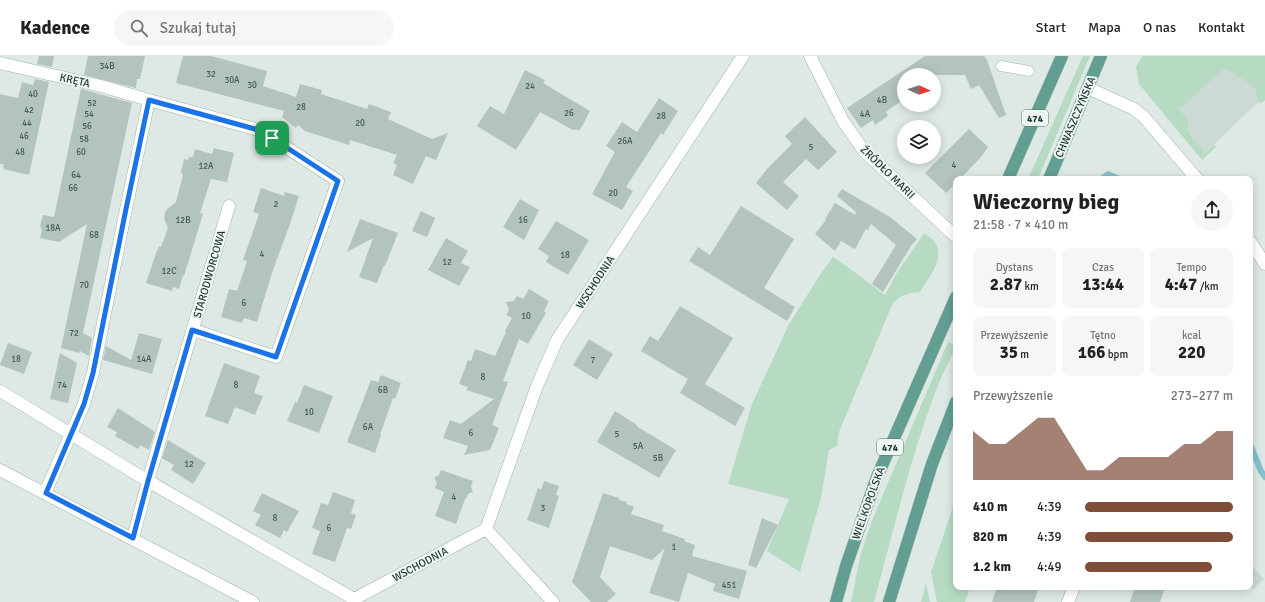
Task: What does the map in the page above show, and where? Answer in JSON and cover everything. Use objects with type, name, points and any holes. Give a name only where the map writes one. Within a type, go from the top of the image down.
[{"type":"main road","name":"474","points":[[1009,176],[1062,56]]},
{"type":"main road","name":"CHWASZCZYŃSKA","points":[[1050,176],[1101,56]]},
{"type":"main road","name":"WIELKOPOLSKA","points":[[836,602],[846,566],[877,478],[953,304]]},
{"type":"main road","points":[[889,602],[932,464],[953,410]]},
{"type":"street","name":"WSCHODNIA","points":[[354,601],[486,529],[537,386],[557,340],[743,56]]},
{"type":"street","name":"ŹRÓDŁO MARII","points":[[810,56],[843,121],[864,151],[953,234]]},
{"type":"street","name":"KRĘTA","points":[[0,63],[101,86],[255,129],[272,138],[338,181],[276,357],[192,330]]},
{"type":"street","points":[[1088,88],[1134,109],[1144,117],[1194,176]]},
{"type":"street","points":[[46,493],[84,404],[93,373],[149,100]]},
{"type":"street","name":"STARODWORCOWA","points":[[133,538],[148,481],[229,206]]},
{"type":"street","points":[[1253,246],[1265,264]]},
{"type":"street","points":[[0,391],[148,481],[354,601]]},
{"type":"street","points":[[0,470],[133,538],[253,602]]},
{"type":"street","points":[[486,529],[553,602]]},
{"type":"street","points":[[1068,602],[1073,590]]},
{"type":"lane","points":[[1001,66],[1029,72]]},
{"type":"shaded area","points":[[1225,68],[1251,85],[1255,90],[1258,102],[1205,153],[1188,131],[1189,127],[1178,109]]},
{"type":"shaded area","points":[[1253,567],[1264,579],[1253,589]]},
{"type":"green space","points":[[1083,56],[1090,56],[1039,176],[1029,176]]},
{"type":"green space","points":[[1142,56],[1265,56],[1265,100],[1261,103],[1258,102],[1255,90],[1251,85],[1225,68],[1179,109],[1189,122],[1188,131],[1205,153],[1214,145],[1216,147],[1202,160],[1139,84],[1136,67]]},
{"type":"green space","points":[[924,233],[933,240],[937,247],[938,254],[935,267],[920,292],[904,295],[892,305],[839,432],[837,446],[829,450],[821,498],[800,572],[767,551],[789,499],[728,484],[752,404],[789,324],[833,257],[885,295],[895,276]]},
{"type":"green space","points":[[948,342],[953,344],[953,353],[939,383],[920,437],[874,602],[851,602],[860,557],[871,523]]},
{"type":"green space","points":[[953,507],[953,590],[969,590],[965,602],[937,602],[931,572]]},
{"type":"green space","points":[[926,583],[930,602],[921,602]]},
{"type":"water","points":[[1108,171],[1120,176],[1100,176]]},
{"type":"building","points":[[39,56],[54,56],[52,67],[37,64]]},
{"type":"building","points":[[88,56],[145,56],[140,79],[137,79],[136,88],[84,75]]},
{"type":"building","points":[[183,56],[211,56],[267,71],[263,86],[296,97],[300,84],[322,90],[321,94],[367,109],[369,104],[391,112],[388,119],[432,139],[448,133],[436,160],[426,156],[413,184],[393,175],[397,165],[393,163],[397,155],[350,140],[349,145],[305,131],[298,125],[296,128],[282,117],[284,111],[176,83]]},
{"type":"building","points":[[925,56],[984,56],[987,60],[1006,115],[999,118],[979,85],[971,89],[965,75],[941,75],[941,68],[907,68]]},
{"type":"building","points":[[525,70],[545,80],[543,83],[590,111],[580,130],[573,130],[540,112],[516,150],[477,126],[490,106],[504,114]]},
{"type":"building","points":[[897,75],[897,104],[886,112],[888,116],[875,125],[873,120],[861,128],[847,108]]},
{"type":"building","points":[[35,79],[49,82],[29,175],[3,169],[4,164],[0,164],[0,94],[18,98],[22,82],[33,85]]},
{"type":"building","points":[[81,89],[132,103],[83,333],[92,338],[89,356],[80,351],[79,353],[61,348],[87,224],[59,242],[40,238],[42,230],[40,226],[43,215],[54,217]]},
{"type":"building","points":[[659,98],[678,111],[663,135],[661,133],[626,187],[633,191],[622,210],[592,194],[615,152],[606,146],[622,122],[637,132]]},
{"type":"building","points":[[805,117],[837,152],[818,170],[806,159],[783,182],[799,196],[787,210],[756,183],[767,169],[792,144],[785,136]]},
{"type":"building","points":[[969,129],[988,147],[982,156],[963,176],[953,176],[953,186],[946,193],[925,173],[934,164],[941,164],[941,157]]},
{"type":"building","points":[[214,148],[234,153],[227,182],[211,179],[200,213],[203,214],[179,289],[173,287],[172,291],[146,283],[159,246],[161,247],[168,228],[164,218],[165,213],[167,209],[176,202],[183,175],[181,172],[184,159],[188,160],[189,157],[193,157],[195,149],[212,154]]},
{"type":"building","points":[[261,188],[284,196],[285,192],[299,196],[273,270],[257,322],[244,318],[242,323],[221,317],[229,289],[237,291],[247,261],[243,260],[259,214],[253,212]]},
{"type":"building","points":[[842,189],[890,217],[917,239],[911,246],[883,292],[872,284],[896,245],[871,224],[868,230],[866,229],[855,249],[841,241],[835,251],[815,234],[826,220],[825,219],[835,203],[855,215],[856,212],[837,196]]},
{"type":"building","points":[[520,199],[539,210],[524,240],[503,227]]},
{"type":"building","points":[[741,206],[794,239],[764,288],[795,307],[787,321],[689,261],[698,247],[710,255]]},
{"type":"building","points":[[421,211],[435,218],[427,237],[412,231]]},
{"type":"building","points":[[360,219],[398,233],[377,283],[359,277],[373,238],[347,252]]},
{"type":"building","points":[[556,221],[589,240],[568,275],[546,262],[549,256],[538,249]]},
{"type":"building","points":[[446,238],[468,251],[461,263],[470,267],[459,286],[428,270]]},
{"type":"building","points":[[529,289],[549,301],[544,311],[546,313],[528,344],[519,339],[503,381],[508,382],[492,425],[499,428],[490,450],[464,455],[468,446],[443,438],[450,420],[461,424],[494,399],[466,390],[468,387],[459,384],[468,360],[471,361],[475,349],[495,356],[512,318],[506,315],[509,310],[506,302],[514,301],[517,296],[523,299]]},
{"type":"building","points":[[680,306],[733,338],[705,384],[745,408],[735,426],[680,393],[688,379],[641,351],[650,336],[658,341]]},
{"type":"building","points":[[139,333],[162,339],[152,374],[103,360],[106,346],[131,360]]},
{"type":"building","points":[[589,339],[613,354],[597,380],[573,365]]},
{"type":"building","points":[[8,343],[32,352],[24,374],[0,365]]},
{"type":"building","points":[[60,353],[77,363],[68,403],[50,399]]},
{"type":"building","points":[[224,363],[260,376],[254,393],[263,396],[255,415],[235,407],[228,424],[205,416]]},
{"type":"building","points":[[381,375],[401,383],[395,399],[393,398],[375,453],[347,442],[371,380],[378,382]]},
{"type":"building","points":[[304,385],[333,396],[319,433],[287,421],[295,402],[297,403]]},
{"type":"building","points":[[118,408],[155,432],[149,450],[140,445],[138,449],[115,436],[117,432],[107,427]]},
{"type":"building","points":[[615,411],[637,425],[636,426],[676,450],[659,478],[597,442]]},
{"type":"building","points":[[168,440],[206,463],[193,484],[171,470],[174,465],[162,458]]},
{"type":"building","points":[[441,470],[473,481],[471,486],[473,492],[468,494],[465,499],[456,524],[435,516],[444,492],[435,488],[437,483],[434,478],[439,475]]},
{"type":"building","points":[[544,481],[559,486],[556,495],[559,496],[549,528],[527,520],[538,488],[541,490]]},
{"type":"building","points":[[333,492],[355,500],[351,513],[356,515],[351,529],[347,528],[335,562],[312,554],[320,531],[312,528],[321,503],[328,505]]},
{"type":"building","points":[[262,493],[299,511],[287,532],[284,530],[280,538],[255,525],[261,515],[253,511]]},
{"type":"building","points":[[603,493],[619,498],[619,500],[627,502],[626,504],[634,507],[631,514],[664,525],[662,531],[685,539],[684,541],[695,545],[692,556],[747,571],[739,599],[713,591],[715,584],[688,573],[679,602],[649,593],[665,548],[652,560],[610,546],[600,577],[616,594],[607,602],[591,602],[572,582]]},
{"type":"building","points":[[762,518],[778,525],[756,568],[748,565]]},
{"type":"building","points":[[996,590],[1038,590],[1034,602],[992,602]]},
{"type":"building","points":[[1134,590],[1164,590],[1160,602],[1130,602]]},
{"type":"waterway","name":"ŹRÓDŁO MARII","points":[[1253,451],[1265,477]]},
{"type":"route","points":[[149,100],[255,129],[272,138],[338,181],[276,357],[192,330],[133,538],[46,493],[84,404],[93,373],[149,100]]}]
